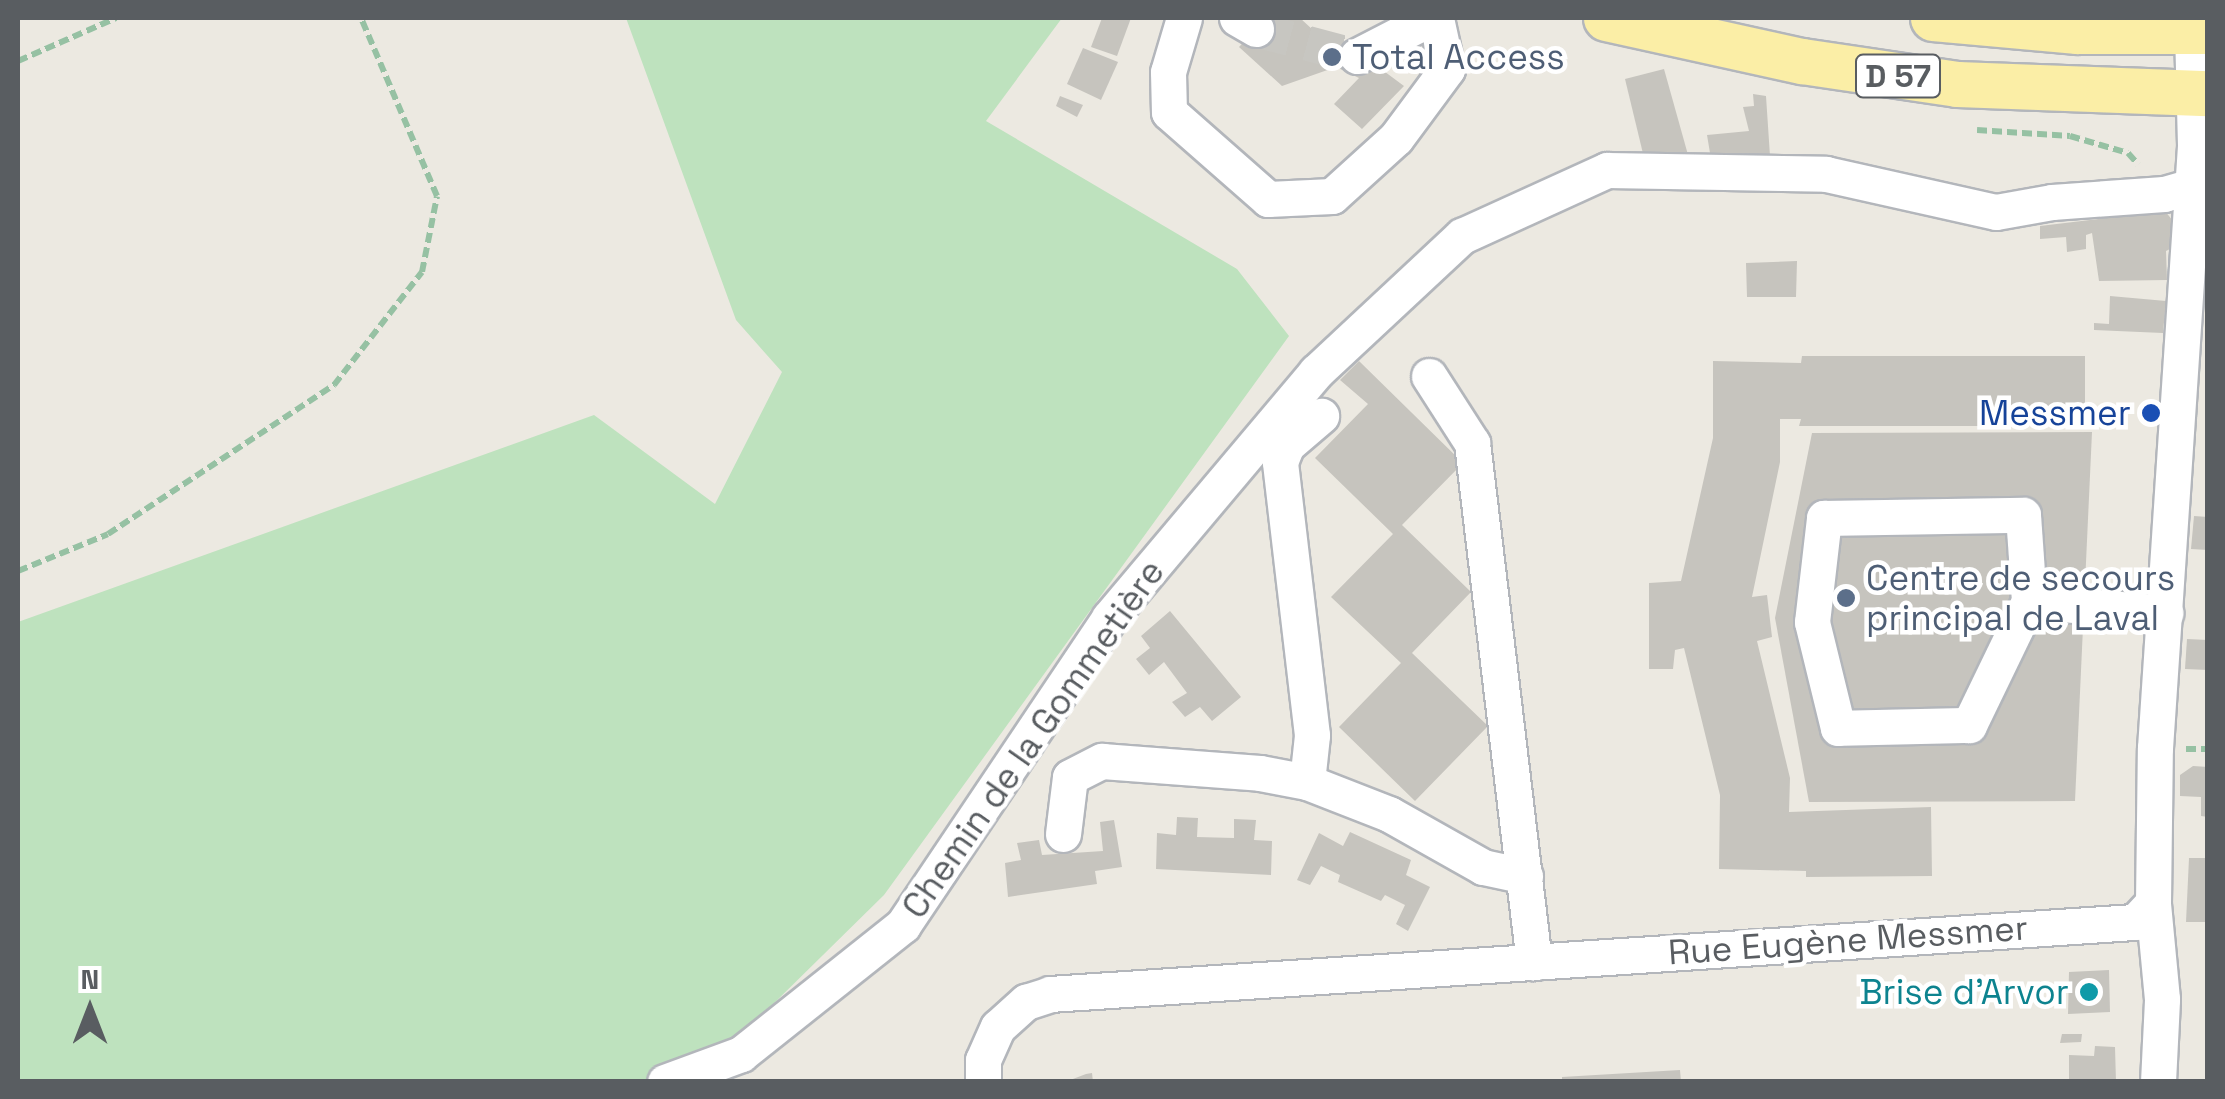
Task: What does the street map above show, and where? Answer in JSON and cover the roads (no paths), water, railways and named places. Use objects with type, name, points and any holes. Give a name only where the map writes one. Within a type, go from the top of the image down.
[{"type":"main road","name":"D 57","points":[[1606,18],[1802,61],[1957,84],[2201,94]]},
{"type":"main road","name":"D 57","points":[[1932,18],[2077,32],[2200,31]]},
{"type":"street","points":[[1184,18],[1168,72],[1170,112],[1268,199],[1332,196],[1396,138],[1446,69],[1434,18],[1358,56]]},
{"type":"street","points":[[2158,1082],[2162,999],[2153,903],[2155,748],[2164,612],[2178,190],[2201,94],[2200,31]]},
{"type":"street","name":"Chemin de la Gommetière","points":[[665,1082],[740,1054],[902,925],[1109,618],[1316,372],[1462,236],[1607,170],[1826,174],[1996,212],[2052,202],[2178,190]]},
{"type":"street","points":[[1429,376],[1472,442],[1534,962]]},
{"type":"street","points":[[1307,782],[1312,735],[1280,462],[1287,445],[1321,416]]},
{"type":"street","points":[[2023,515],[2029,601],[1969,725],[1838,728],[1812,622],[1824,518],[2023,515]]},
{"type":"street","points":[[2029,601],[2164,612]]},
{"type":"street","points":[[1062,834],[1070,777],[1102,761],[1260,773],[1307,782],[1389,814],[1483,867],[1525,876]]},
{"type":"street","name":"Rue Eugène Messmer","points":[[982,1082],[983,1060],[998,1027],[1026,1002],[1050,994],[2135,922],[2153,903]]},
{"type":"tunnel","points":[[1256,29],[1357,56]]},
{"type":"place","name":"Total Access","points":[[1332,57]]},
{"type":"place","name":"Messmer","points":[[2151,413]]},
{"type":"place","name":"Centre de secours principal de Laval","points":[[1846,598]]},
{"type":"place","name":"Brise d'Arvor","points":[[2089,992]]}]
